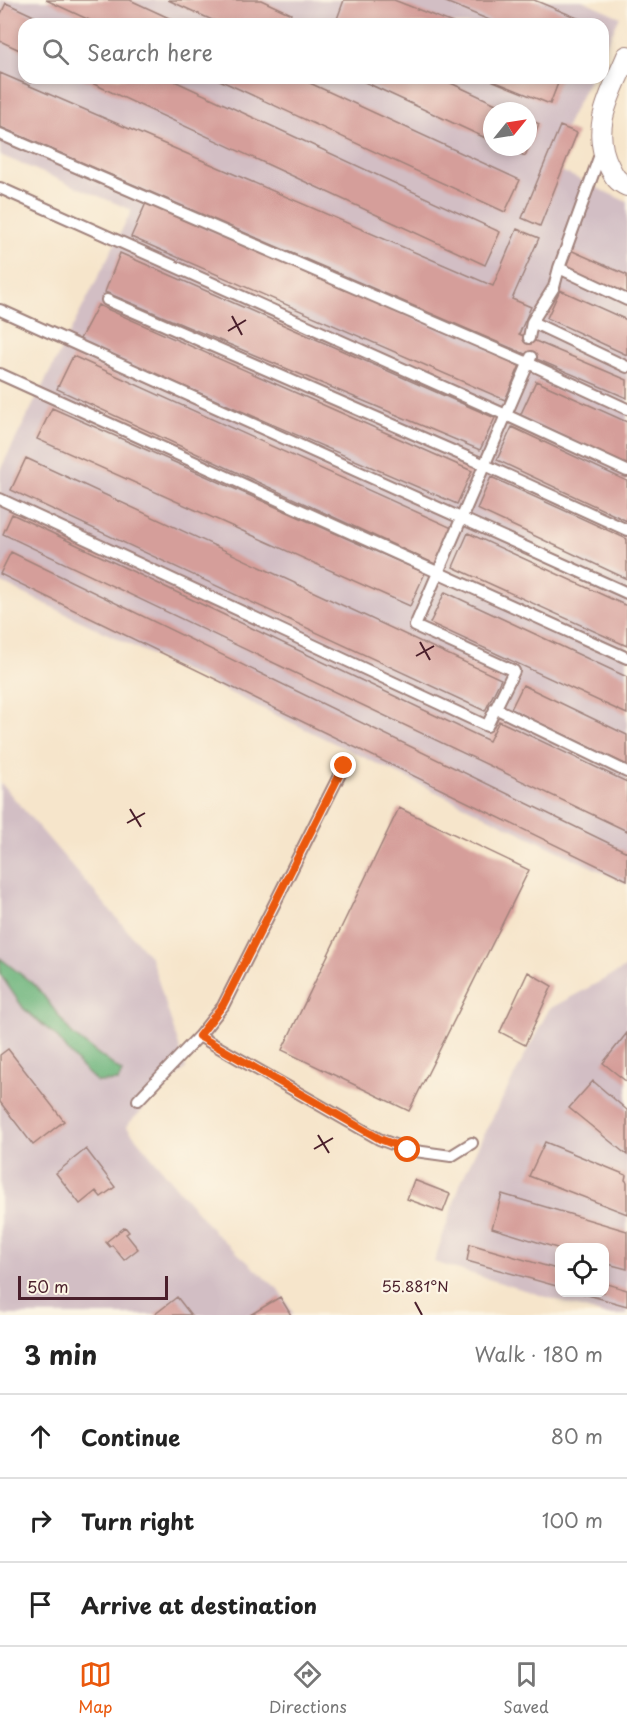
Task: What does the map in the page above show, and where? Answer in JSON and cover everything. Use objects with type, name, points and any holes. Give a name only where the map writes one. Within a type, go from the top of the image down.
[{"type":"street","points":[[627,56],[602,117],[601,151],[617,181],[627,186]]},
{"type":"lane","points":[[0,134],[530,360],[627,409]]},
{"type":"lane","points":[[529,338],[532,322],[554,287],[601,151]]},
{"type":"lane","points":[[0,188],[627,471]]},
{"type":"lane","points":[[559,268],[627,300]]},
{"type":"lane","points":[[107,300],[485,465],[627,530]]},
{"type":"lane","points":[[0,310],[627,592]]},
{"type":"lane","points":[[532,322],[627,367]]},
{"type":"lane","points":[[0,499],[487,726],[514,671],[415,626],[530,360]]},
{"type":"lane","points":[[0,374],[627,658]]},
{"type":"lane","points":[[495,708],[627,772]]},
{"type":"lane","points":[[138,1100],[199,1036],[223,1005],[344,766]]},
{"type":"lane","points":[[199,1036],[380,1139],[408,1150],[451,1156],[472,1143]]},
{"type":"shaded area","points":[[0,0],[582,0],[620,17],[609,39],[609,18],[18,18],[18,84],[587,84],[568,122],[553,167],[627,202],[627,884],[0,582],[0,470],[132,210],[0,155]]},
{"type":"shaded area","points":[[0,782],[151,958],[186,1068],[126,1126],[214,1232],[279,1290],[294,1315],[0,1315]]},
{"type":"shaded area","points":[[627,967],[627,1315],[604,1315],[434,1262],[461,1182],[549,1009]]},
{"type":"green space","points":[[0,958],[37,987],[73,1035],[122,1072],[118,1081],[97,1082],[80,1066],[56,1036],[24,1009],[0,974]]},
{"type":"building","points":[[46,0],[130,0],[169,18],[85,18]]},
{"type":"building","points":[[168,0],[261,0],[291,14],[289,18],[208,18]]},
{"type":"building","points":[[344,0],[394,0],[440,18],[337,18]]},
{"type":"building","points":[[441,0],[534,0],[578,18],[484,18]]},
{"type":"building","points":[[6,3],[38,18],[18,18],[18,49],[0,41],[0,16]]},
{"type":"building","points":[[0,73],[18,81],[18,84],[25,84],[493,286],[517,229],[539,238],[512,299],[531,307],[519,334],[627,380],[627,398],[0,127]]},
{"type":"building","points":[[94,84],[181,84],[500,232],[485,265]]},
{"type":"building","points":[[228,84],[312,84],[520,180],[505,212]]},
{"type":"building","points":[[369,84],[453,84],[492,102],[483,102],[483,137]]},
{"type":"building","points":[[501,84],[558,84],[550,104]]},
{"type":"building","points":[[560,126],[577,133],[540,226],[522,218]]},
{"type":"building","points":[[146,203],[520,365],[505,400],[131,237]]},
{"type":"building","points":[[568,249],[627,275],[627,299],[560,269]]},
{"type":"building","points":[[120,253],[495,418],[480,450],[105,292]]},
{"type":"building","points":[[560,290],[627,320],[627,355],[547,318]]},
{"type":"building","points":[[98,305],[472,471],[457,504],[79,341]]},
{"type":"building","points":[[73,356],[452,528],[435,564],[57,389]]},
{"type":"building","points":[[536,381],[627,422],[627,465],[520,416]]},
{"type":"building","points":[[52,408],[425,573],[410,606],[37,439]]},
{"type":"building","points":[[512,427],[627,481],[627,521],[497,460]]},
{"type":"building","points":[[26,458],[501,679],[485,711],[11,490]]},
{"type":"building","points":[[491,477],[627,539],[627,579],[477,509]]},
{"type":"building","points":[[12,514],[489,741],[499,721],[627,782],[627,831],[3,534]]},
{"type":"building","points":[[468,533],[627,606],[627,646],[453,567]]},
{"type":"building","points":[[11,552],[627,852],[627,880],[0,574]]},
{"type":"building","points":[[445,592],[627,677],[627,714],[430,623]]},
{"type":"building","points":[[523,685],[627,735],[627,765],[511,709]]},
{"type":"building","points":[[399,808],[529,870],[409,1111],[282,1050]]},
{"type":"building","points":[[528,972],[552,986],[525,1045],[500,1032]]},
{"type":"building","points":[[627,1033],[627,1082],[603,1063]]},
{"type":"building","points":[[8,1049],[64,1121],[33,1145],[0,1102],[0,1055]]},
{"type":"building","points":[[593,1081],[627,1110],[627,1155],[569,1108]]},
{"type":"building","points":[[545,1142],[626,1175],[627,1214],[529,1176]]},
{"type":"building","points":[[86,1149],[115,1187],[101,1197],[96,1191],[80,1204],[56,1173]]},
{"type":"building","points":[[414,1180],[450,1194],[443,1212],[407,1199]]},
{"type":"building","points":[[502,1194],[627,1231],[627,1269],[609,1264],[609,1243],[555,1243],[555,1247],[492,1228]]},
{"type":"building","points":[[125,1227],[129,1232],[126,1234],[138,1249],[124,1260],[112,1245],[110,1247],[106,1242]]},
{"type":"building","points":[[470,1244],[555,1269],[555,1286],[467,1261]]},
{"type":"building","points":[[609,1285],[627,1290],[627,1306],[595,1297],[609,1297]]},
{"type":"building","points":[[177,1297],[191,1315],[154,1315]]},
{"type":"building","points":[[280,1297],[291,1315],[250,1315]]},
{"type":"route","points":[[344,766],[223,1005],[199,1036],[380,1139],[408,1150]]}]
